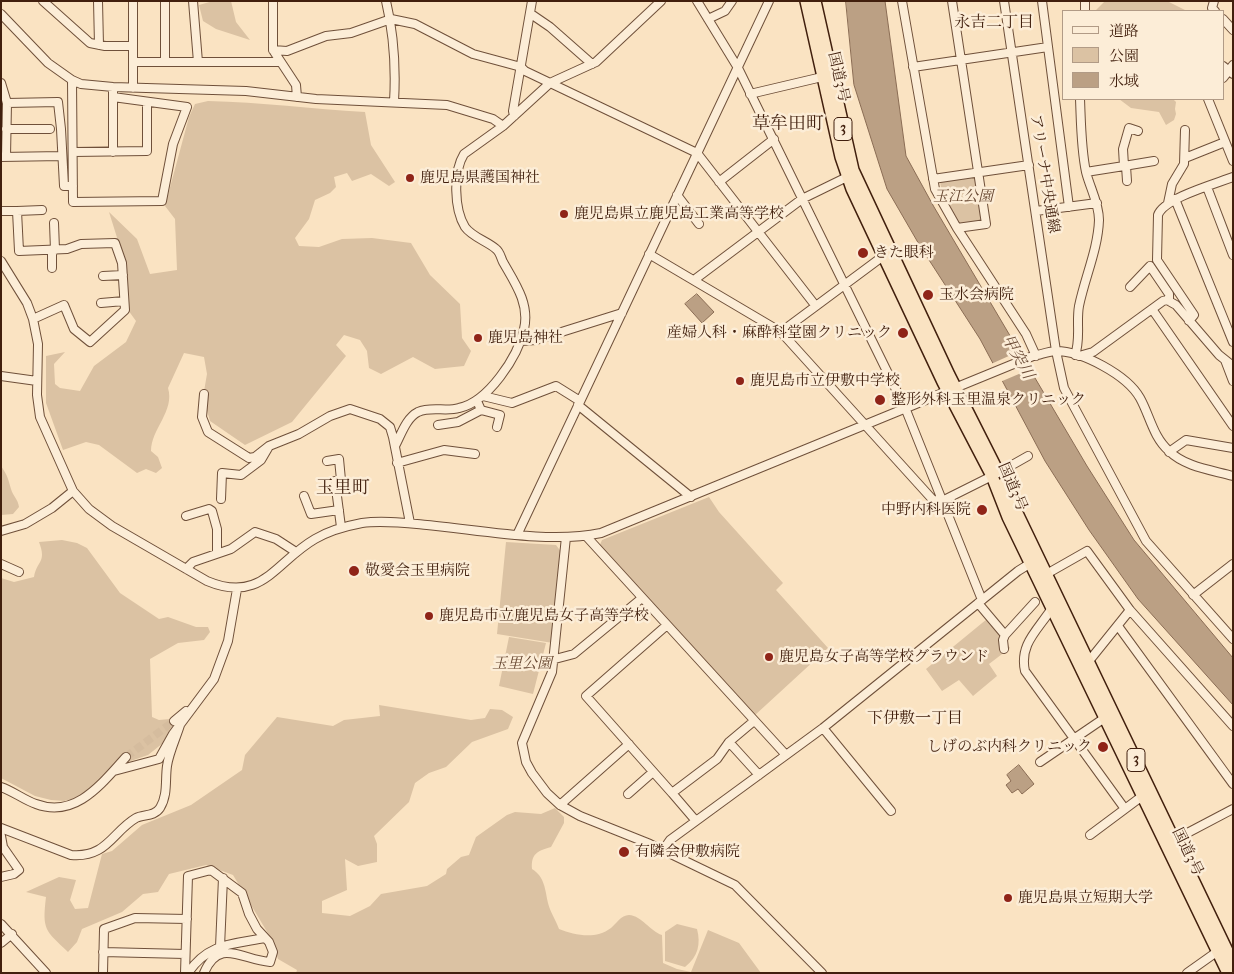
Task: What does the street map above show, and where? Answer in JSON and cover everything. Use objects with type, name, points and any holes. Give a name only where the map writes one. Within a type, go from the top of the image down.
[{"type":"highway","name":"国道3号","points":[[806,1],[822,77],[848,178],[995,474],[1034,561],[1089,661],[1228,973]]},
{"type":"highway","name":"国道3号","points":[[815,1],[853,170],[887,254]]},
{"type":"highway","name":"国道3号","points":[[1042,576],[1052,608],[1106,717],[1174,840],[1233,963]]},
{"type":"street","points":[[43,1],[83,38],[98,45],[133,46]]},
{"type":"street","points":[[98,1],[98,45]]},
{"type":"street","points":[[133,1],[133,88]]},
{"type":"street","points":[[165,1],[165,62]]},
{"type":"street","points":[[193,1],[198,62]]},
{"type":"street","points":[[273,1],[273,50],[279,62],[296,85],[296,97]]},
{"type":"street","points":[[386,1],[391,19],[396,66],[394,102]]},
{"type":"street","points":[[514,116],[512,111],[532,1]]},
{"type":"street","points":[[648,1],[653,10]]},
{"type":"street","points":[[395,446],[407,422],[418,412],[426,409],[461,408],[480,398],[490,390],[521,341],[527,315],[520,295],[498,250],[466,228],[462,221],[456,188],[457,170],[464,154],[502,126],[550,83],[592,64],[612,49],[661,1]]},
{"type":"street","points":[[697,1],[738,68],[906,410],[980,601],[1005,635]]},
{"type":"street","points":[[708,19],[725,11],[732,1]]},
{"type":"street","points":[[518,534],[768,1]]},
{"type":"street","points":[[902,1],[935,189],[957,228],[1026,334],[1035,356]]},
{"type":"street","points":[[952,1],[986,224],[957,228]]},
{"type":"street","name":"アリーナ中央通線","points":[[1004,1],[1056,351],[1064,388],[1146,541],[1233,639]]},
{"type":"street","points":[[1042,1],[1069,207]]},
{"type":"street","points":[[1,14],[48,62],[72,80],[90,86],[246,90],[296,97],[455,107],[493,119],[502,126]]},
{"type":"street","points":[[531,14],[550,27],[592,64]]},
{"type":"street","points":[[273,50],[287,51],[326,36],[351,33],[391,19],[415,24],[473,54],[521,67],[525,71],[697,153],[815,306]]},
{"type":"street","points":[[1224,20],[1233,30]]},
{"type":"street","points":[[913,67],[1048,47]]},
{"type":"street","points":[[133,62],[279,62]]},
{"type":"street","points":[[750,94],[822,77]]},
{"type":"street","points":[[72,80],[74,202],[162,201],[173,144],[188,107],[113,97]]},
{"type":"street","points":[[1,83],[7,104],[4,157],[62,156]]},
{"type":"street","points":[[113,87],[113,152]]},
{"type":"street","points":[[1077,356],[1079,343],[1077,320],[1097,236],[1099,218],[1097,203],[1086,172],[1080,100]]},
{"type":"street","points":[[1208,100],[1233,161]]},
{"type":"street","points":[[7,104],[58,102],[64,186],[73,186]]},
{"type":"street","points":[[73,152],[146,151],[147,102]]},
{"type":"street","points":[[1127,181],[1123,149],[1129,128],[1138,131]]},
{"type":"street","points":[[6,129],[50,129]]},
{"type":"street","points":[[1168,203],[1172,184],[1185,158],[1184,130]]},
{"type":"street","points":[[719,182],[774,139]]},
{"type":"street","points":[[1185,158],[1225,142]]},
{"type":"street","points":[[1086,172],[1154,162]]},
{"type":"street","points":[[933,179],[1029,165]]},
{"type":"street","points":[[1189,321],[1194,315],[1157,260],[1158,215],[1168,203],[1175,199],[1233,177]]},
{"type":"street","points":[[694,280],[802,199],[848,178]]},
{"type":"street","points":[[1207,187],[1233,255]]},
{"type":"street","points":[[677,195],[699,224]]},
{"type":"street","points":[[1175,199],[1224,324],[1233,342]]},
{"type":"street","points":[[1036,211],[1097,203]]},
{"type":"street","points":[[1,211],[42,210]]},
{"type":"street","points":[[17,211],[19,251],[68,250],[81,244],[115,243],[122,263],[125,310],[123,314],[112,321],[90,342],[74,329],[64,304],[33,319]]},
{"type":"street","points":[[52,268],[54,224]]},
{"type":"street","points":[[649,254],[781,332],[932,500],[942,500],[1028,456]]},
{"type":"street","points":[[781,332],[887,254]]},
{"type":"street","points":[[1,262],[27,303],[33,319],[38,344],[37,381],[40,416],[73,491],[98,517],[186,570],[217,586],[237,589],[255,585],[270,577],[296,552],[315,539],[341,528],[364,522],[410,523],[566,537],[601,533],[1035,356],[1056,351],[1077,356],[1119,374],[1133,387],[1144,406],[1155,433],[1169,452],[1193,465],[1233,476]]},
{"type":"street","points":[[1130,287],[1150,266],[1169,294],[1169,301]]},
{"type":"street","points":[[103,276],[123,275]]},
{"type":"street","points":[[1,276],[13,280]]},
{"type":"street","points":[[101,303],[124,301]]},
{"type":"street","points":[[1077,356],[1093,352],[1163,301],[1169,301],[1176,305],[1225,360],[1233,366]]},
{"type":"street","points":[[1152,309],[1233,426]]},
{"type":"street","points":[[521,341],[536,340],[622,313]]},
{"type":"street","points":[[1224,324],[1233,321]]},
{"type":"street","points":[[1225,360],[1233,381]]},
{"type":"street","points":[[1,376],[37,381]]},
{"type":"street","points":[[480,398],[512,403],[556,386],[691,497]]},
{"type":"street","points":[[204,394],[202,409],[204,426],[208,432],[248,458],[255,457],[269,446],[299,434],[330,416],[350,409],[380,420],[390,427],[410,523]]},
{"type":"street","points":[[480,398],[481,410]]},
{"type":"street","points":[[438,425],[458,422],[481,410],[500,415],[497,427]]},
{"type":"street","points":[[1169,452],[1186,440],[1233,448]]},
{"type":"street","points":[[221,499],[222,473],[241,475],[251,469],[267,453],[269,446]]},
{"type":"street","points":[[397,463],[444,450],[475,454]]},
{"type":"street","points":[[328,460],[339,459],[341,480],[335,481],[341,528]]},
{"type":"street","points":[[1,531],[25,524],[52,508],[73,491]]},
{"type":"street","points":[[304,496],[311,514],[338,510]]},
{"type":"street","points":[[186,516],[209,509],[212,510],[217,528],[217,553]]},
{"type":"street","points":[[186,570],[193,562],[231,549],[255,532],[276,539],[296,552]]},
{"type":"street","points":[[586,536],[786,755]]},
{"type":"street","points":[[566,537],[555,659],[552,672],[522,743],[526,762],[537,783],[560,804],[580,816],[663,850],[735,885],[763,916],[822,973]]},
{"type":"street","points":[[1042,576],[1087,551],[1130,610],[1233,726]]},
{"type":"street","points":[[663,850],[670,840],[823,728],[980,601],[1034,561]]},
{"type":"street","points":[[1,564],[19,572]]},
{"type":"street","points":[[1193,595],[1233,564]]},
{"type":"street","points":[[114,771],[160,759],[177,721],[196,704],[213,682],[223,658],[237,589]]},
{"type":"street","points":[[555,659],[574,654],[642,598]]},
{"type":"street","points":[[1004,649],[1003,640],[1005,635],[1035,602]]},
{"type":"street","points":[[1052,608],[1025,648],[1023,659],[1025,671],[1075,737],[1125,809]]},
{"type":"street","points":[[1089,661],[1130,610]]},
{"type":"street","points":[[668,625],[586,696],[696,821]]},
{"type":"street","points":[[1118,626],[1233,784]]},
{"type":"street","points":[[1040,762],[1106,717]]},
{"type":"street","points":[[1,828],[71,855],[82,856],[109,844],[136,818],[151,815],[160,809],[164,797],[167,767],[177,721]]},
{"type":"street","points":[[672,793],[717,759],[729,742],[754,721]]},
{"type":"street","points":[[823,728],[891,811]]},
{"type":"street","points":[[729,742],[759,775]]},
{"type":"street","points":[[560,804],[629,744]]},
{"type":"street","points":[[1,787],[37,805],[65,807],[90,796],[126,758]]},
{"type":"street","points":[[628,794],[653,772]]},
{"type":"street","points":[[1090,835],[1147,793]]},
{"type":"street","points":[[1174,840],[1232,812]]},
{"type":"street","points":[[1,836],[3,847],[18,870],[14,874],[1,877]]},
{"type":"street","points":[[186,973],[188,876],[211,870],[240,890],[249,914],[266,938],[273,952],[270,962],[229,952],[211,958],[204,973]]},
{"type":"street","points":[[220,947],[223,878]]},
{"type":"street","points":[[103,973],[103,934],[106,928],[136,918],[186,919]]},
{"type":"street","points":[[1,924],[46,973]]},
{"type":"street","points":[[1,943],[12,934]]},
{"type":"street","points":[[186,973],[205,953],[220,947],[266,938]]},
{"type":"street","points":[[103,952],[185,954]]},
{"type":"street","points":[[1187,973],[1218,952]]},
{"type":"green space","points":[[213,1],[231,1],[236,22],[250,40],[216,29],[203,21],[199,5]]},
{"type":"green space","points":[[1105,1],[1167,1],[1185,10],[1096,10]]},
{"type":"green space","points":[[1120,100],[1174,100],[1176,102],[1176,114],[1174,120],[1166,125],[1159,112],[1131,108]]},
{"type":"green space","points":[[208,101],[365,112],[371,145],[395,182],[389,186],[371,174],[352,181],[347,173],[334,177],[336,187],[330,193],[315,200],[309,219],[295,238],[299,246],[319,247],[342,239],[372,238],[411,243],[430,275],[460,304],[462,338],[471,351],[464,366],[435,369],[413,357],[381,374],[369,368],[367,351],[360,340],[344,335],[336,345],[346,356],[292,422],[245,445],[210,421],[203,397],[207,374],[204,357],[184,353],[168,388],[169,396],[166,412],[152,443],[151,451],[158,457],[162,468],[156,473],[146,469],[137,473],[99,445],[86,442],[63,450],[46,403],[46,356],[65,352],[54,364],[55,384],[60,388],[80,391],[94,366],[126,342],[136,321],[128,310],[125,263],[109,212],[137,239],[150,274],[177,270],[175,219],[165,206],[189,117],[195,104]]},
{"type":"green space","name":"玉江公園","points":[[974,177],[977,179],[984,220],[981,223],[961,226],[943,197],[940,182]]},
{"type":"green space","points":[[1,466],[19,507],[13,514],[1,515]]},
{"type":"green space","points":[[709,497],[719,512],[783,583],[776,590],[828,648],[754,716],[599,547],[602,540]]},
{"type":"green space","points":[[62,540],[77,543],[87,548],[120,593],[159,619],[168,617],[196,627],[208,627],[210,632],[204,640],[178,643],[150,659],[152,717],[159,720],[170,719],[173,723],[163,743],[148,755],[125,763],[83,796],[64,801],[35,796],[1,778],[1,578],[14,582],[34,577],[42,558],[39,542]]},
{"type":"green space","points":[[506,542],[556,545],[562,553],[553,643],[497,634]]},
{"type":"green space","points":[[987,619],[1010,648],[989,664],[997,676],[973,696],[959,680],[942,691],[926,669]]},
{"type":"green space","name":"玉里公園","points":[[509,637],[546,643],[533,694],[499,686]]},
{"type":"green space","points":[[379,705],[471,720],[485,718],[490,709],[502,710],[513,717],[508,729],[472,742],[446,767],[429,773],[415,783],[409,802],[374,836],[377,844],[377,862],[358,866],[345,859],[347,890],[322,901],[322,913],[350,916],[370,906],[381,894],[427,886],[446,874],[447,869],[461,857],[469,855],[476,837],[507,815],[515,812],[541,814],[555,808],[564,817],[564,823],[551,847],[536,854],[532,869],[542,880],[549,906],[559,929],[585,935],[598,934],[611,928],[624,916],[634,916],[662,935],[663,963],[691,972],[708,930],[739,943],[761,973],[296,973],[297,970],[278,959],[272,940],[233,875],[206,865],[169,874],[158,892],[143,894],[122,912],[82,929],[77,942],[68,952],[50,934],[45,923],[46,897],[26,892],[59,877],[76,880],[70,900],[75,909],[88,908],[102,854],[112,851],[142,825],[191,805],[242,770],[245,755],[277,717],[333,726],[344,720],[380,716]]},
{"type":"green space","points":[[677,924],[697,929],[698,945],[696,955],[685,967],[665,961],[665,932]]},
{"type":"water","name":"甲突川","points":[[846,1],[885,1],[906,156],[934,207],[1087,466],[1134,540],[1233,658],[1233,705],[1138,599],[1089,530],[1045,461],[980,339],[920,246],[887,189],[854,85]]},
{"type":"water","points":[[697,294],[714,312],[702,323],[685,304]]},
{"type":"water","points":[[1019,765],[1034,784],[1022,794],[1018,789],[1012,793],[1006,785],[1011,781],[1007,775]]},
{"type":"pier","points":[[1022,350],[1033,368],[1000,382],[991,364]]},
{"type":"tunnel","points":[[126,757],[174,721]]},
{"type":"place","name":"鹿児島県護国神社","points":[[410,178]]},
{"type":"place","name":"鹿児島県立鹿児島工業高等学校","points":[[564,214]]},
{"type":"place","name":"きた眼科","points":[[863,253]]},
{"type":"place","name":"玉水会病院","points":[[928,295]]},
{"type":"place","name":"産婦人科・麻酔科堂園クリニック","points":[[903,333]]},
{"type":"place","name":"鹿児島神社","points":[[478,338]]},
{"type":"place","name":"鹿児島市立伊敷中学校","points":[[740,381]]},
{"type":"place","name":"整形外科玉里温泉クリニック","points":[[880,400]]},
{"type":"place","name":"中野内科医院","points":[[982,510]]},
{"type":"place","name":"敬愛会玉里病院","points":[[354,571]]},
{"type":"place","name":"鹿児島市立鹿児島女子高等学校","points":[[429,616]]},
{"type":"place","name":"鹿児島女子高等学校グラウンド","points":[[769,657]]},
{"type":"place","name":"しげのぶ内科クリニック","points":[[1103,747]]},
{"type":"place","name":"有隣会伊敷病院","points":[[624,852]]},
{"type":"place","name":"鹿児島県立短期大学","points":[[1008,898]]},
{"type":"district","name":"永吉二丁目","points":[[994,23]]},
{"type":"district","name":"草牟田町","points":[[788,125]]},
{"type":"district","name":"玉里町","points":[[343,489]]},
{"type":"district","name":"下伊敷一丁目","points":[[915,719]]}]
